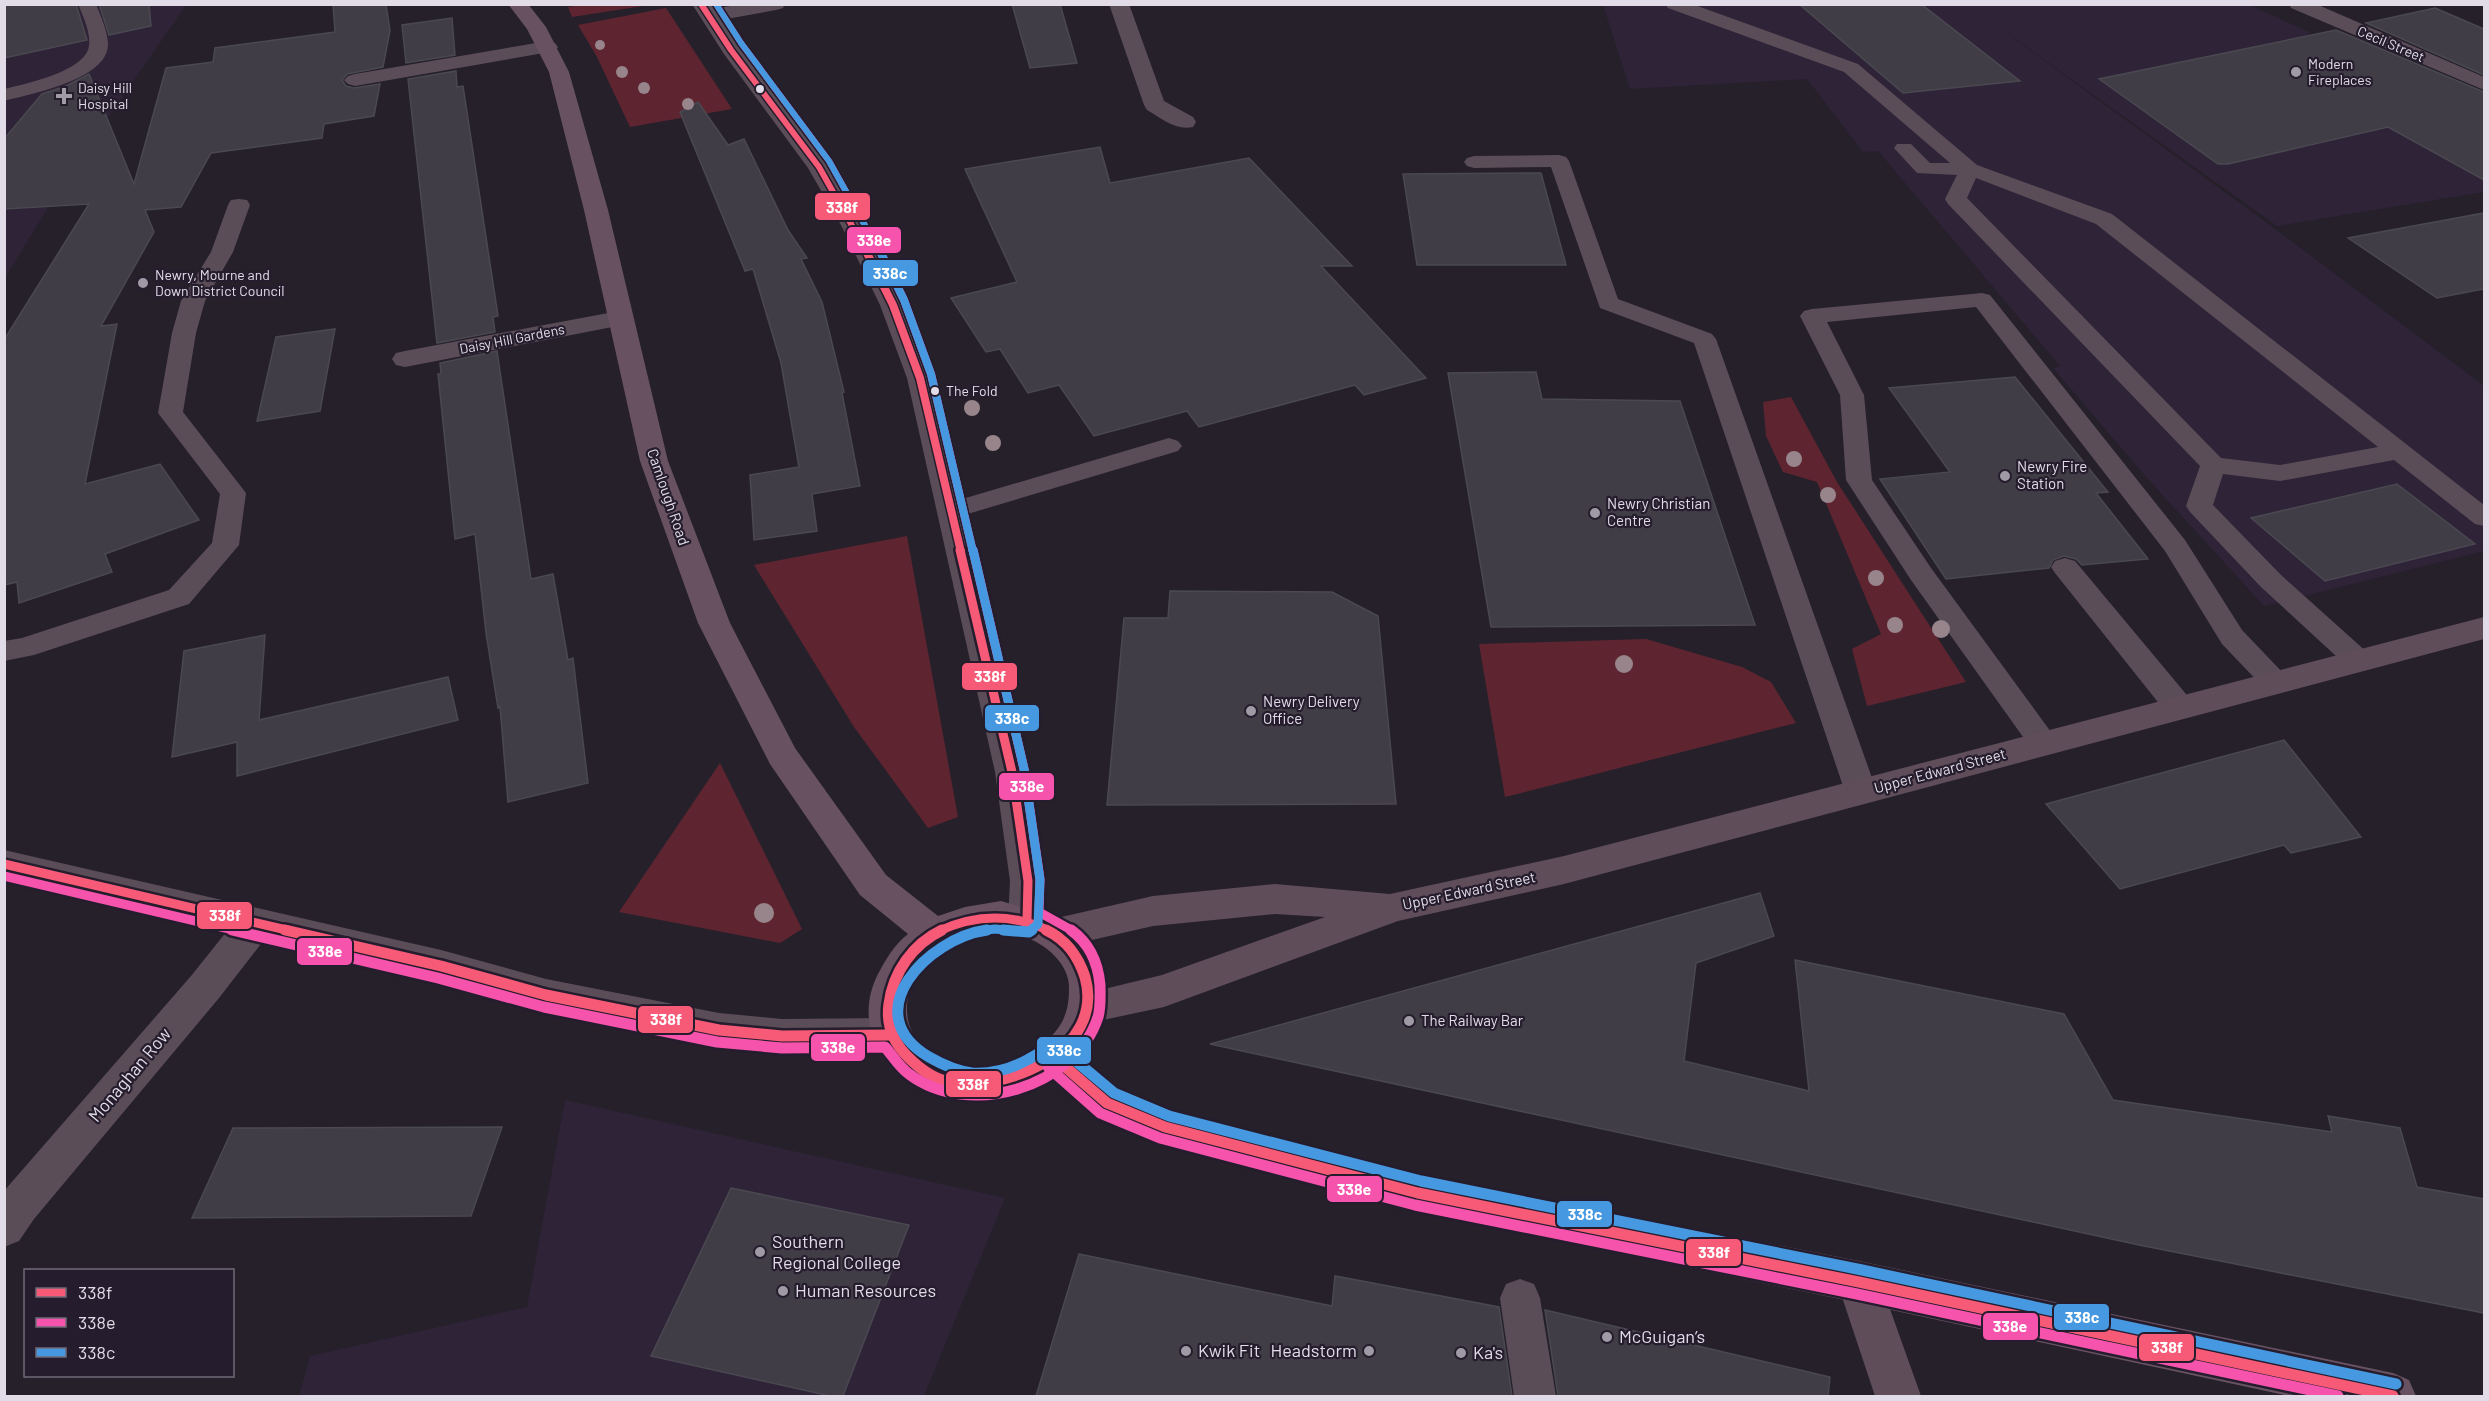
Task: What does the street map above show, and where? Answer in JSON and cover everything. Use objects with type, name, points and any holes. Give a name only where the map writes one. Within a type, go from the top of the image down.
[{"type":"main road","name":"Camlough Road","points":[[517,4],[536,27],[559,72],[596,210],[619,319],[654,461],[714,623],[782,755],[873,885],[934,934]]},
{"type":"main road","name":"Upper Edward Street","points":[[1089,1007],[1164,991],[1394,907],[1564,870],[2484,628]]},
{"type":"main road","name":"Upper Edward Street","points":[[1042,927],[1153,911],[1275,899],[1394,907]]},
{"type":"main road","points":[[1002,916],[1042,927],[1074,948],[1086,969],[1090,988],[1089,1007],[1081,1028],[1055,1058],[1029,1073],[1000,1083],[969,1084],[947,1081],[928,1073],[910,1060],[891,1035],[886,1013],[889,988],[901,965],[916,948],[934,934],[961,923],[1002,916]]},
{"type":"main road","points":[[1055,1058],[1107,1103],[1165,1127],[1418,1193],[1859,1282],[2393,1396]]},
{"type":"main road","points":[[1859,1282],[1898,1396]]},
{"type":"street","points":[[776,4],[705,10],[731,50],[819,167],[854,227],[893,305],[920,378],[1012,772],[1028,881],[1042,927]]},
{"type":"street","points":[[1119,4],[1155,105],[1185,122]]},
{"type":"street","name":"Cecil Street","points":[[2298,4],[2484,84]]},
{"type":"street","points":[[355,80],[548,47]]},
{"type":"street","name":"Daisy Hill Gardens","points":[[405,359],[619,319]]},
{"type":"street","points":[[4,864],[441,966],[546,995],[719,1030],[782,1036],[891,1035]]},
{"type":"street","name":"Monaghan Row","points":[[4,1227],[19,1205],[205,987],[255,923]]},
{"type":"lane","points":[[4,95],[48,83],[76,72],[98,52],[100,42],[87,4]]},
{"type":"lane","points":[[1674,4],[1851,68],[1970,169],[2104,219],[2484,518]]},
{"type":"lane","points":[[1871,85],[1861,99],[1874,113]]},
{"type":"lane","points":[[1904,148],[1924,169],[1970,169]]},
{"type":"lane","points":[[1474,162],[1558,161],[1608,303],[1704,339],[1861,792]]},
{"type":"lane","points":[[1970,169],[1956,199],[2212,465],[2280,473],[2399,451]]},
{"type":"lane","points":[[4,651],[24,648],[179,597],[225,545],[233,493],[170,413],[184,333],[193,301],[222,252],[239,205]]},
{"type":"lane","points":[[2044,743],[1921,574],[1859,480],[1852,395],[1812,316],[1982,300],[2175,546],[2232,637],[2275,682]]},
{"type":"lane","points":[[951,511],[1169,446]]},
{"type":"lane","points":[[2212,465],[2199,506],[2271,581],[2359,661]]},
{"type":"lane","points":[[2065,567],[2180,708]]},
{"type":"lane","points":[[1520,1298],[1535,1396]]},
{"type":"shaded area","name":"Daisy Hill Hospital","points":[[5,5],[186,5],[64,181],[5,278]]},
{"type":"shaded area","points":[[649,5],[572,17],[568,7]]},
{"type":"shaded area","points":[[1603,5],[2250,5],[2311,33],[2306,35],[2484,122],[2484,192],[2277,226],[1993,23],[2278,231],[2484,386],[2484,551],[2264,606],[2147,478],[2053,368],[2060,366],[1878,151],[1863,152],[1807,79],[1630,89]]},
{"type":"shaded area","points":[[666,8],[732,109],[630,127],[597,57],[578,25]]},
{"type":"shaded area","points":[[1791,397],[1837,482],[1966,682],[1867,706],[1852,649],[1881,634],[1817,482],[1783,472],[1766,436],[1763,402]]},
{"type":"shaded area","points":[[907,536],[958,817],[928,828],[854,727],[754,565]]},
{"type":"shaded area","points":[[1646,639],[1742,667],[1771,682],[1796,723],[1505,797],[1479,644]]},
{"type":"shaded area","points":[[720,763],[802,929],[780,943],[619,912]]},
{"type":"shaded area","name":"Southern Regional College","points":[[565,1100],[1005,1198],[924,1396],[299,1396],[310,1356],[527,1307]]},
{"type":"building","points":[[4,4],[76,4],[87,40],[4,58]]},
{"type":"building","points":[[99,4],[149,4],[151,26],[109,35]]},
{"type":"building","points":[[333,4],[386,4],[390,31],[383,67],[347,74],[342,80],[346,86],[354,88],[380,84],[374,116],[324,124],[322,138],[211,153],[181,207],[145,210],[154,232],[101,326],[117,324],[85,484],[160,464],[199,520],[105,554],[112,572],[19,603],[17,582],[4,585],[4,340],[89,204],[4,209],[4,139],[42,94],[66,86],[89,74],[134,184],[166,68],[213,62],[215,48],[335,32]]},
{"type":"building","points":[[1012,4],[1060,4],[1077,63],[1030,68]]},
{"type":"building","points":[[1799,4],[1921,4],[2020,81],[1903,93]]},
{"type":"building","points":[[2435,8],[2484,29],[2484,75],[2366,23]]},
{"type":"building","points":[[452,18],[455,55],[406,63],[402,25]]},
{"type":"building","points":[[2336,30],[2484,92],[2484,180],[2388,127],[2228,164],[2218,164],[2099,79]]},
{"type":"building","points":[[456,71],[457,87],[463,86],[498,316],[493,317],[495,332],[437,343],[408,79]]},
{"type":"building","points":[[698,102],[728,145],[744,139],[788,230],[807,258],[801,259],[822,302],[844,392],[842,393],[860,486],[812,494],[817,531],[754,540],[750,475],[799,467],[781,363],[753,269],[745,271],[680,112]]},
{"type":"building","points":[[1100,147],[1110,183],[1249,158],[1352,266],[1321,266],[1426,378],[1364,395],[1355,385],[1199,427],[1187,411],[1094,436],[1059,385],[1028,393],[1000,349],[986,352],[951,298],[1017,282],[965,169]]},
{"type":"building","points":[[1541,173],[1566,265],[1417,265],[1403,174]]},
{"type":"building","points":[[2484,213],[2484,289],[2437,298],[2348,238]]},
{"type":"building","points":[[335,329],[320,411],[257,421],[276,337]]},
{"type":"building","points":[[497,351],[531,579],[553,574],[568,660],[573,658],[588,783],[508,802],[500,707],[498,708],[486,633],[475,534],[455,539],[438,374],[441,374],[440,363]]},
{"type":"building","name":"Newry Christian Centre","points":[[1536,372],[1542,399],[1680,401],[1755,625],[1491,627],[1448,373]]},
{"type":"building","name":"Newry Fire Station","points":[[2015,377],[2108,492],[2096,493],[2148,559],[2082,565],[2076,559],[2064,556],[2053,560],[2049,568],[1946,579],[1880,479],[1950,472],[1889,388]]},
{"type":"building","points":[[2397,484],[2475,544],[2325,581],[2251,518]]},
{"type":"building","name":"Newry Delivery Office","points":[[1170,591],[1332,592],[1378,616],[1396,804],[1107,805],[1124,618],[1168,618]]},
{"type":"building","points":[[265,635],[259,720],[448,677],[458,720],[237,776],[237,742],[172,757],[184,651]]},
{"type":"building","points":[[2284,740],[2361,837],[2291,853],[2284,845],[2120,889],[2046,804]]},
{"type":"building","points":[[1760,893],[1774,936],[1696,963],[1684,1061],[1809,1091],[1795,960],[2064,1014],[2113,1100],[2332,1132],[2328,1116],[2400,1128],[2417,1187],[2484,1199],[2484,1313],[2139,1245],[1210,1044]]},
{"type":"building","points":[[502,1127],[471,1216],[192,1218],[233,1128]]},
{"type":"building","name":"Human Resources","points":[[731,1188],[909,1225],[843,1396],[830,1396],[651,1356]]},
{"type":"building","name":"Kwik Fit","points":[[1079,1254],[1332,1306],[1335,1276],[1499,1307],[1512,1396],[1036,1396]]},
{"type":"building","name":"McGuigan’s","points":[[1545,1310],[1830,1377],[1828,1396],[1558,1396]]},
{"type":"transit line","name":"338f","points":[[701,4],[731,50],[819,167],[854,227],[893,305],[920,378],[1012,772],[1028,881],[1027,920]]},
{"type":"transit line","name":"338e","points":[[4,876],[438,978],[544,1007],[717,1042],[782,1048],[885,1047],[900,1066],[918,1080],[960,1093],[999,1093],[1036,1083],[1068,1062],[1081,1048],[1099,1015],[1099,977],[1091,952],[1084,942],[1065,925],[1039,912],[1040,879],[1024,769],[931,374],[904,300],[865,222],[829,161],[741,43],[716,4]]},
{"type":"transit line","name":"338c","points":[[716,4],[741,43],[829,161],[865,222],[904,300],[931,374],[1024,769],[1040,880],[1038,924],[1029,932],[989,929],[957,937],[934,951],[916,968],[903,988],[898,1009],[901,1030],[916,1049],[949,1068],[985,1073],[1013,1067],[1050,1047],[1058,1046],[1114,1093],[1169,1116],[1421,1181],[1862,1270],[2396,1384]]},
{"type":"transit line","name":"338f","points":[[4,864],[441,966],[546,995],[719,1030],[782,1036],[891,1035]]},
{"type":"transit line","name":"338f","points":[[1001,916],[1045,929],[1070,947],[1080,962],[1088,990],[1085,1016],[1072,1039],[1052,1058],[1027,1072],[1000,1081],[971,1084],[945,1081],[914,1063],[899,1047],[890,1030],[888,1011],[891,992],[898,974],[923,942],[946,928],[977,919],[1001,916]]},
{"type":"transit line","name":"338f","points":[[1055,1058],[1107,1103],[1165,1127],[1418,1193],[1859,1282],[2393,1396]]},
{"type":"transit line","name":"338e","points":[[1048,1067],[1100,1113],[1160,1138],[1415,1205],[1857,1294],[2338,1396]]},
{"type":"place","name":"Modern Fireplaces","points":[[2296,72]]},
{"type":"place","name":"Daisy Hill Hospital","points":[[64,96]]},
{"type":"place","name":"Newry, Mourne and Down District Council","points":[[143,283]]},
{"type":"place","name":"The Fold","points":[[935,391]]},
{"type":"place","name":"Newry Fire Station","points":[[2005,476]]},
{"type":"place","name":"Newry Christian Centre","points":[[1595,513]]},
{"type":"place","name":"Newry Delivery Office","points":[[1251,711]]},
{"type":"place","name":"The Railway Bar","points":[[1409,1021]]},
{"type":"place","name":"Southern Regional College","points":[[760,1252]]},
{"type":"place","name":"Human Resources","points":[[783,1291]]},
{"type":"place","name":"McGuigan’s","points":[[1607,1337]]},
{"type":"place","name":"Kwik Fit","points":[[1186,1351]]},
{"type":"place","name":"Headstorm","points":[[1369,1351]]},
{"type":"place","name":"Ka's","points":[[1461,1353]]}]
